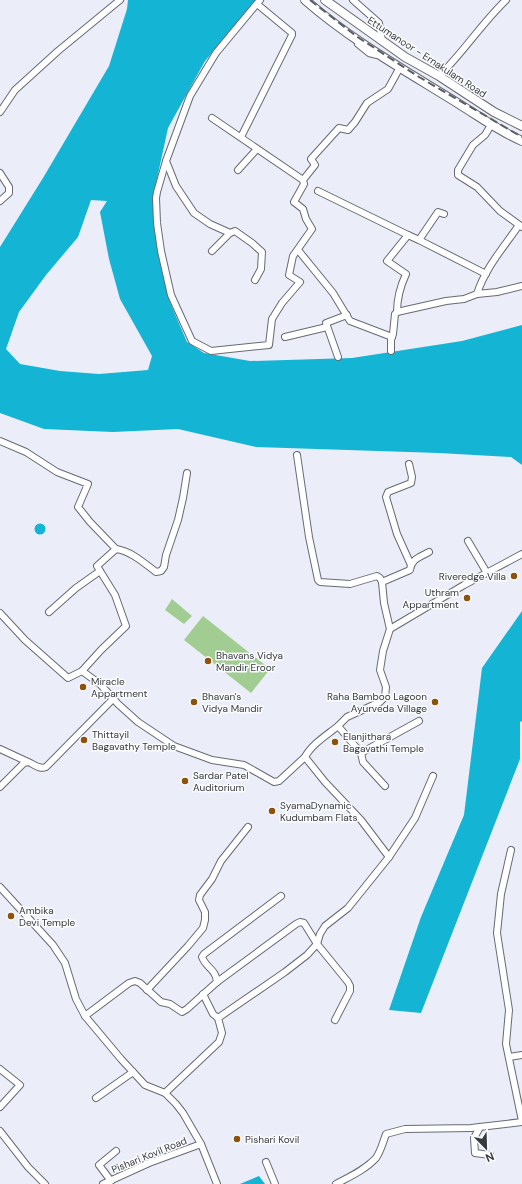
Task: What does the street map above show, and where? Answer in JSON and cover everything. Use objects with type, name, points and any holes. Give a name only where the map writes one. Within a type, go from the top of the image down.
[{"type":"main road","points":[[305,0],[350,36],[400,69],[491,125],[522,140]]},
{"type":"main road","name":"Ettumanoor - Ernakulam Road","points":[[325,0],[405,57],[439,76],[494,112],[522,126]]},
{"type":"main road","points":[[450,99],[457,89]]},
{"type":"street","points":[[300,0],[369,53],[382,57]]},
{"type":"street","points":[[353,0],[379,23],[382,41]]},
{"type":"street","points":[[439,76],[455,60],[484,22],[506,0]]},
{"type":"street","points":[[0,112],[15,90],[58,51],[118,1]]},
{"type":"street","points":[[241,137],[292,35],[258,2],[216,52],[190,96],[166,161],[156,198],[157,223],[161,251],[171,295],[192,341],[211,351],[269,345],[272,319],[282,303],[300,282],[289,275],[293,256],[312,229],[306,219],[303,209],[294,202],[304,184],[303,180],[314,165],[311,159],[339,128],[348,130],[367,103],[388,89],[400,69]]},
{"type":"street","points":[[212,118],[303,180]]},
{"type":"street","points":[[477,294],[486,274],[521,226],[500,211],[477,187],[458,174],[458,170],[473,145],[485,135],[491,125]]},
{"type":"street","points":[[238,170],[257,150]]},
{"type":"street","points":[[166,161],[176,186],[194,213],[210,224],[230,233]]},
{"type":"street","points":[[0,174],[9,187],[9,193],[0,201]]},
{"type":"street","points":[[318,191],[486,274]]},
{"type":"street","points":[[419,240],[438,212],[444,214]]},
{"type":"street","points":[[212,251],[230,233],[235,231],[262,252],[261,269],[255,280]]},
{"type":"street","points":[[391,350],[390,346],[395,314],[397,312],[397,297],[406,274],[387,261],[408,235]]},
{"type":"street","points":[[298,250],[333,293],[350,321],[392,337]]},
{"type":"street","points":[[397,312],[446,301],[464,299],[477,294],[497,292],[522,286]]},
{"type":"street","points":[[338,357],[326,323],[347,315]]},
{"type":"street","points":[[285,337],[327,327]]},
{"type":"street","points":[[0,441],[26,452],[57,472],[88,484],[78,507],[116,549],[124,550],[130,553],[156,572],[161,571],[164,568],[166,555],[179,515],[187,473]]},
{"type":"street","points":[[82,671],[100,684],[113,699],[138,722],[174,746],[212,760],[244,765],[274,782],[305,757],[318,742],[347,717],[380,702],[385,697],[386,687],[380,670],[383,651],[390,629],[384,603],[382,582],[377,576],[350,584],[320,582],[318,580],[309,536],[297,455]]},
{"type":"street","points":[[409,464],[412,477],[411,483],[388,492],[386,497],[397,534],[411,565]]},
{"type":"street","points":[[468,541],[487,573]]},
{"type":"street","points":[[0,614],[25,640],[68,678],[82,671],[126,626],[115,595],[97,566],[116,549]]},
{"type":"street","points":[[382,582],[410,570],[414,560],[429,552]]},
{"type":"street","points":[[390,629],[522,554]]},
{"type":"street","points":[[49,612],[76,588],[100,571]]},
{"type":"street","points":[[0,749],[38,767],[46,767],[113,699]]},
{"type":"street","points":[[361,754],[419,722]]},
{"type":"street","points":[[338,726],[361,754],[363,762],[385,786]]},
{"type":"street","points":[[305,757],[325,782],[361,820],[389,857]]},
{"type":"street","points":[[0,787],[16,770],[28,762]]},
{"type":"street","points":[[218,1018],[285,972],[317,944],[320,934],[325,926],[348,908],[389,857],[415,818],[433,776]]},
{"type":"street","points":[[147,990],[203,928],[205,912],[199,900],[200,895],[212,879],[221,861],[248,827]]},
{"type":"street","points":[[336,1184],[359,1171],[376,1157],[386,1134],[405,1129],[432,1130],[480,1127],[522,1122],[506,1044],[509,1010],[498,933],[500,894],[511,850]]},
{"type":"street","points":[[0,887],[53,945],[65,963],[76,999],[85,1016],[145,1085],[165,1093],[183,1113],[202,1144],[217,1184]]},
{"type":"street","points":[[217,982],[215,973],[203,960],[202,957],[204,954],[281,896]]},
{"type":"street","points":[[85,1016],[129,983],[135,981],[160,1002],[170,1004],[182,1012],[217,982],[300,922],[304,923],[317,944],[350,986],[335,1020]]},
{"type":"street","points":[[165,1093],[219,1042],[222,1033],[218,1018],[213,1014],[203,994]]},
{"type":"street","points":[[509,1057],[522,1055]]},
{"type":"street","points":[[0,1069],[20,1085],[0,1107]]},
{"type":"street","points":[[96,1098],[133,1072]]},
{"type":"street","points":[[480,1127],[474,1138],[475,1153],[490,1155]]},
{"type":"street","points":[[0,1131],[28,1167],[45,1184]]},
{"type":"street","name":"Pishari Kovil Road","points":[[103,1184],[149,1164],[202,1144]]},
{"type":"street","points":[[111,1180],[99,1164],[116,1151]]},
{"type":"street","points":[[266,1162],[275,1184]]},
{"type":"green space","points":[[172,599],[192,616],[184,624],[165,610]]},
{"type":"green space","points":[[203,616],[270,669],[251,693],[184,640]]},
{"type":"water","points":[[128,0],[256,0],[205,61],[168,128],[153,197],[156,236],[169,300],[187,342],[204,353],[250,361],[352,358],[462,341],[522,325],[522,465],[511,457],[256,447],[178,429],[113,432],[44,429],[0,413],[0,247],[43,178],[109,66],[127,9]],"holes":[[[91,200],[107,201],[100,212],[109,259],[120,299],[152,356],[148,370],[99,374],[60,371],[20,364],[6,349],[19,312],[46,275],[78,237]]]},
{"type":"water","points":[[38,524],[42,524],[44,525],[44,533],[38,534],[35,531],[35,527]]},
{"type":"water","points":[[522,611],[522,721],[520,722],[520,759],[421,1013],[389,1010],[421,917],[464,815],[482,668]]},
{"type":"water","points":[[259,1176],[265,1184],[240,1184]]},
{"type":"railway","points":[[310,0],[356,36],[419,77],[522,137]]},
{"type":"place","name":"Riveredge Villa","points":[[514,576]]},
{"type":"place","name":"Uthram Appartment","points":[[467,598]]},
{"type":"place","name":"Bhavans Vidya Mandir Eroor","points":[[208,661]]},
{"type":"place","name":"Miracle Appartment","points":[[83,687]]},
{"type":"place","name":"Bhavan's Vidya Mandir","points":[[194,702]]},
{"type":"place","name":"Raha Bamboo Lagoon Ayurveda Village","points":[[435,702]]},
{"type":"place","name":"Thittayil Bagavathy Temple","points":[[84,740]]},
{"type":"place","name":"Elanjithara Bagavathi Temple","points":[[335,742]]},
{"type":"place","name":"Sardar Patel Auditorium","points":[[185,781]]},
{"type":"place","name":"SyamaDynamic Kudumbam Flats","points":[[272,811]]},
{"type":"place","name":"Ambika Devi Temple","points":[[11,916]]},
{"type":"place","name":"Pishari Kovil","points":[[237,1139]]}]
